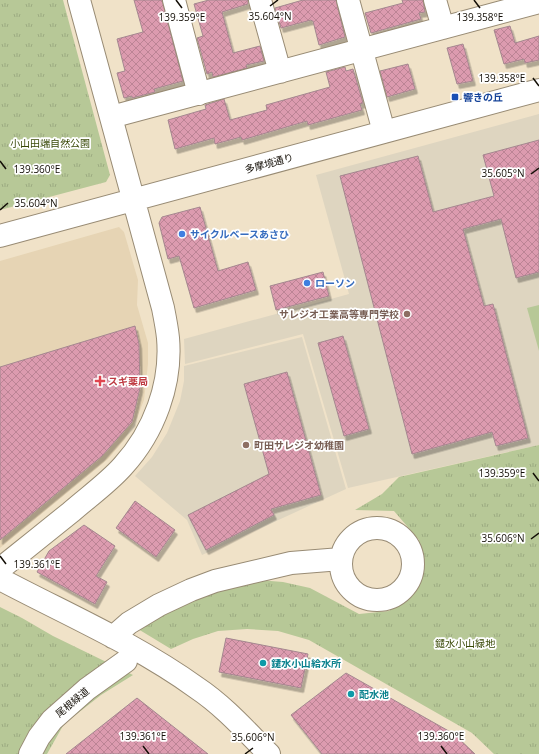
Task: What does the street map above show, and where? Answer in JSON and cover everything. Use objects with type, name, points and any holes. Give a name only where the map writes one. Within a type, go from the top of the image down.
[{"type":"street","points":[[0,569],[110,480],[136,451],[144,438],[158,408],[167,366],[168,338],[163,308],[132,200],[79,0]]},
{"type":"street","points":[[174,0],[199,94]]},
{"type":"street","points":[[260,0],[280,72]]},
{"type":"street","points":[[348,0],[384,132]]},
{"type":"street","points":[[435,0],[443,28]]},
{"type":"street","points":[[110,118],[443,28],[529,3]]},
{"type":"street","name":"多摩境通り","points":[[0,236],[539,90]]},
{"type":"street","points":[[113,637],[129,623],[159,605],[215,581],[291,564],[341,560]]},
{"type":"street","points":[[0,579],[113,637],[158,662],[198,688],[237,722],[269,754]]},
{"type":"street","name":"尾根緑道","points":[[30,754],[39,737],[52,720],[87,689],[126,661]]},
{"type":"shaded area","name":"サレジオ工業高等専門学校","points":[[539,114],[539,445],[348,488],[303,334],[185,364],[184,339],[349,294],[316,175]]},
{"type":"shaded area","points":[[119,227],[124,232],[138,280],[137,305],[148,343],[148,364],[144,400],[137,418],[124,440],[108,459],[0,548],[0,261]]},
{"type":"shaded area","name":"町田サレジオ幼稚園","points":[[302,337],[346,489],[202,555],[187,520],[135,476],[152,457],[167,433],[180,401],[184,381],[184,366]]},
{"type":"green space","name":"小山田端自然公園","points":[[0,0],[63,0],[110,175],[106,182],[0,210]]},
{"type":"green space","points":[[539,305],[539,351],[527,308]]},
{"type":"green space","name":"鑓水小山緑地","points":[[539,445],[539,754],[494,754],[472,733],[309,640],[278,631],[247,629],[218,631],[193,639],[171,649],[138,629],[167,610],[209,591],[258,580],[283,582],[310,588],[359,614],[389,611],[420,584],[419,540],[394,511],[355,510],[382,494],[399,477]]},
{"type":"green space","points":[[0,607],[53,636],[133,675],[101,695],[64,724],[47,754],[0,754]]},
{"type":"building","points":[[134,0],[162,0],[183,81],[154,89],[155,92],[132,98],[132,96],[124,98],[117,73],[125,71],[117,39],[143,32]]},
{"type":"building","points":[[209,0],[248,0],[248,4],[222,12],[233,53],[260,46],[264,61],[246,65],[247,68],[213,77],[212,72],[207,74],[197,38],[203,36],[194,4]]},
{"type":"building","points":[[303,0],[336,0],[345,37],[319,45],[313,21],[311,20],[281,28],[275,8]]},
{"type":"building","points":[[402,0],[423,0],[425,12],[419,13],[421,19],[371,33],[365,13],[403,3]]},
{"type":"building","points":[[510,26],[515,43],[539,36],[539,60],[525,63],[524,59],[504,64],[494,30]]},
{"type":"building","points":[[463,44],[473,81],[457,84],[447,48]]},
{"type":"building","points":[[408,64],[415,89],[387,97],[380,71]]},
{"type":"building","points":[[345,67],[346,71],[353,69],[363,103],[360,104],[362,110],[308,125],[307,121],[242,140],[241,137],[215,144],[214,138],[175,149],[168,120],[206,109],[205,105],[224,99],[230,120],[267,110],[266,105],[330,87],[326,72]]},
{"type":"building","points":[[539,140],[539,272],[516,278],[501,219],[463,229],[484,306],[493,304],[528,438],[496,446],[492,432],[412,454],[340,176],[418,156],[433,212],[494,196],[483,155]]},
{"type":"building","points":[[200,207],[218,271],[248,262],[256,290],[194,308],[179,256],[168,259],[159,223],[162,217]]},
{"type":"building","points":[[323,272],[329,296],[276,310],[270,286]]},
{"type":"building","points":[[135,326],[139,344],[140,388],[132,422],[102,456],[0,540],[0,367]]},
{"type":"building","points":[[343,336],[369,429],[344,436],[318,343]]},
{"type":"building","points":[[287,372],[321,495],[271,509],[274,515],[206,550],[188,515],[269,474],[244,384]]},
{"type":"building","points":[[135,501],[175,530],[156,557],[116,528]]},
{"type":"building","points":[[84,525],[115,546],[96,576],[107,582],[95,604],[37,572],[49,551]]},
{"type":"building","name":"鑓水小山給水所","points":[[226,638],[308,654],[301,688],[219,672]]},
{"type":"building","name":"配水池","points":[[346,673],[454,734],[475,754],[322,754],[291,715]]},
{"type":"building","points":[[137,698],[208,754],[66,754]]},
{"type":"place","name":"響きの丘","points":[[455,97]]},
{"type":"place","name":"サイクルベースあさひ","points":[[182,234]]},
{"type":"place","name":"ローソン","points":[[307,283]]},
{"type":"place","name":"サレジオ工業高等専門学校","points":[[407,314]]},
{"type":"place","name":"スギ薬局","points":[[100,381]]},
{"type":"place","name":"町田サレジオ幼稚園","points":[[246,445]]},
{"type":"place","name":"鑓水小山給水所","points":[[263,663]]},
{"type":"place","name":"配水池","points":[[351,694]]}]
